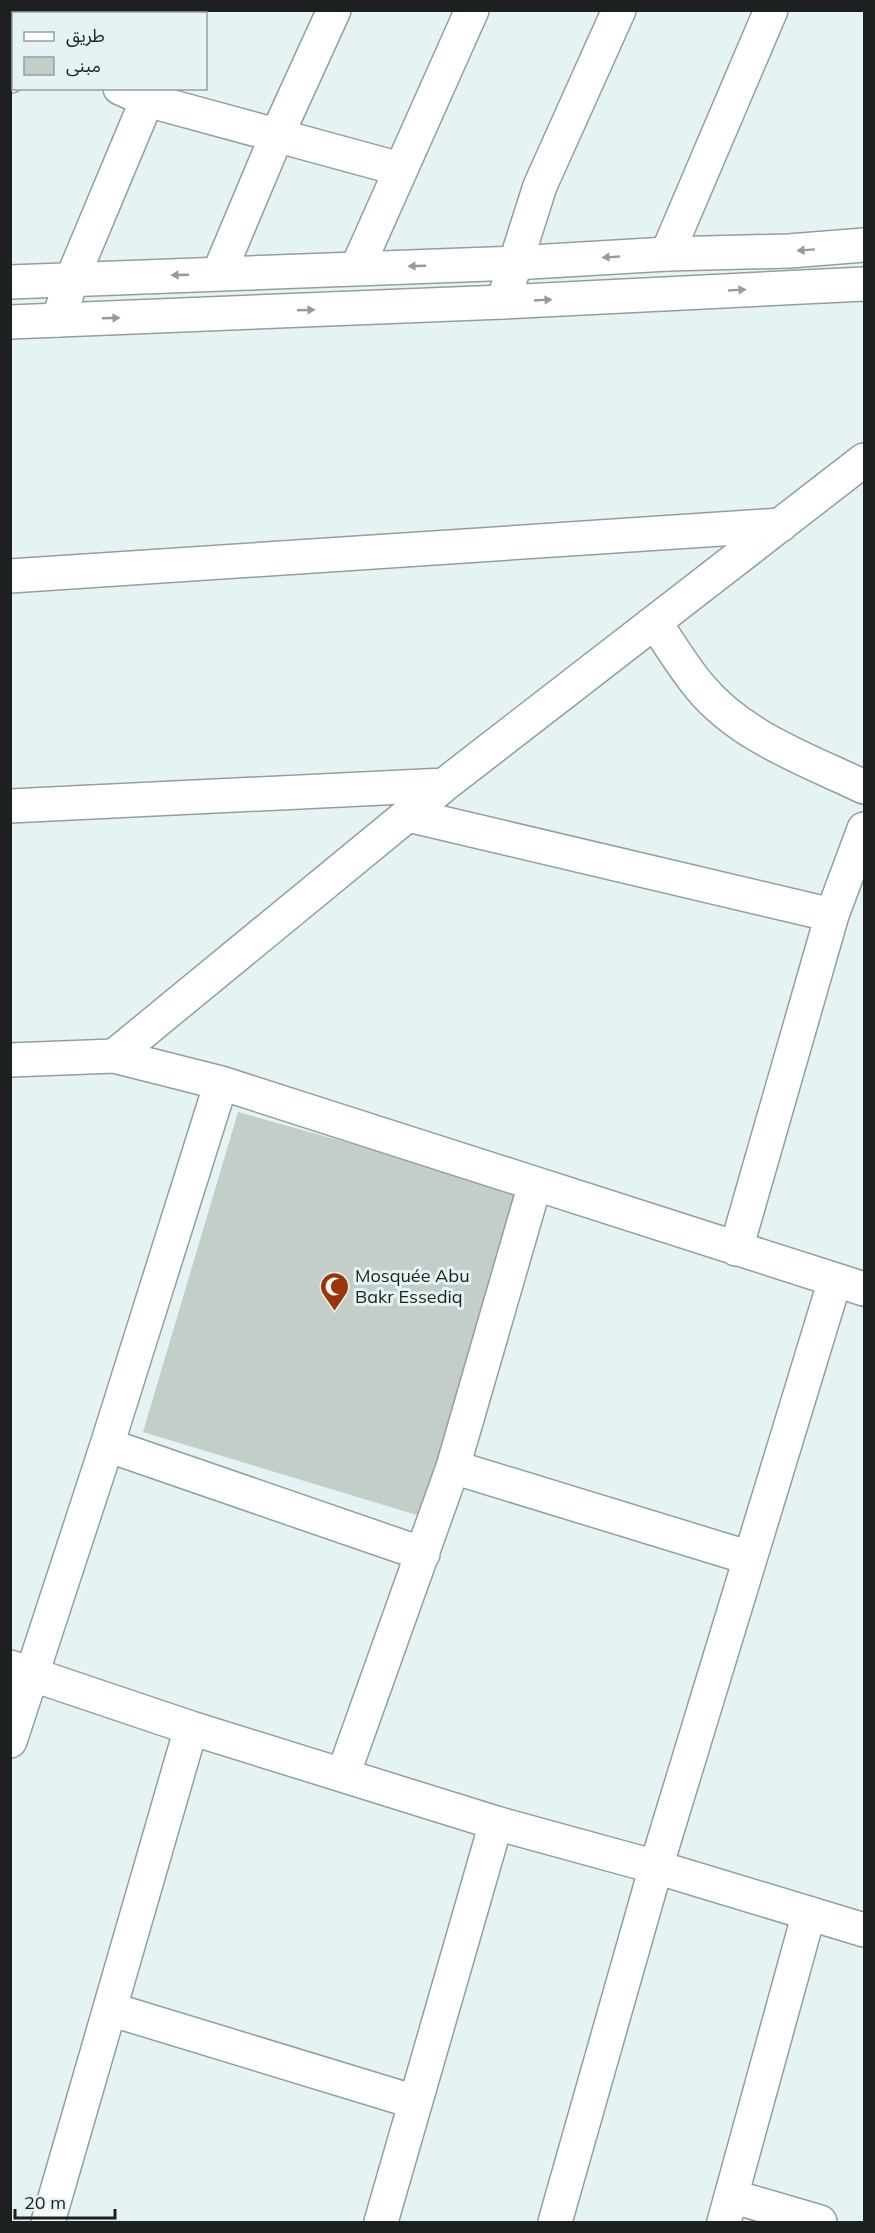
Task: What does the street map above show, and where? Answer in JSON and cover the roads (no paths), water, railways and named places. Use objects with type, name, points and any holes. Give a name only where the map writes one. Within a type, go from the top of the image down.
[{"type":"street","points":[[219,273],[333,10]]},
{"type":"street","points":[[357,268],[472,10]]},
{"type":"street","points":[[503,302],[540,186],[619,10]]},
{"type":"street","points":[[666,254],[771,10]]},
{"type":"street","points":[[58,320],[140,92],[277,135],[400,169]]},
{"type":"street","points":[[10,282],[514,263],[666,254],[789,251],[864,245]]},
{"type":"street","points":[[10,322],[503,302],[864,284]]},
{"type":"street","points":[[114,1056],[444,785],[864,460]]},
{"type":"street","points":[[10,576],[781,525]]},
{"type":"street","points":[[655,623],[700,687],[720,708],[775,744],[864,787]]},
{"type":"street","points":[[10,806],[444,785]]},
{"type":"street","points":[[408,815],[832,915]]},
{"type":"street","points":[[736,1249],[832,915],[864,829]]},
{"type":"street","points":[[10,1060],[114,1056],[221,1083],[850,1285],[750,1558],[656,1867],[555,2223]]},
{"type":"street","points":[[10,1742],[21,1670],[107,1445],[221,1083]]},
{"type":"street","points":[[343,1775],[453,1467],[536,1184]]},
{"type":"street","points":[[107,1445],[423,1554]]},
{"type":"street","points":[[453,1467],[750,1558]]},
{"type":"street","points":[[21,1670],[191,1728],[496,1823],[656,1867],[864,1930]]},
{"type":"street","points":[[48,2223],[191,1728]]},
{"type":"street","points":[[381,2223],[496,1823]]},
{"type":"street","points":[[809,1913],[727,2209],[820,2223]]},
{"type":"street","points":[[110,2009],[415,2102]]},
{"type":"place","name":"Mosquée Abu Bakr Essediq","points":[[334,1312]]}]
